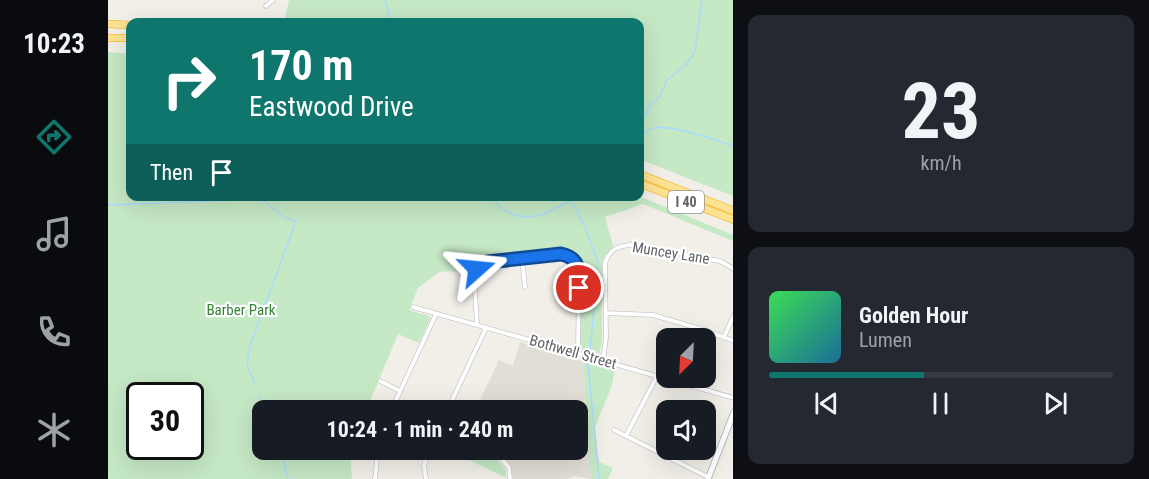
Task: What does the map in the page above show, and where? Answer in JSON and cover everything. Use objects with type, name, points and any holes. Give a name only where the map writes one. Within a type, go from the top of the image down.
[{"type":"highway","points":[[108,24],[126,25]]},
{"type":"highway","points":[[108,38],[126,38]]},
{"type":"highway","name":"I 40","points":[[644,176],[733,211]]},
{"type":"highway","name":"I 40","points":[[644,185],[733,220]]},
{"type":"street","points":[[266,6],[273,0]]},
{"type":"street","name":"Muncey Lane","points":[[603,361],[606,313],[605,263],[608,255],[614,249],[621,245],[632,245],[720,261],[733,268]]},
{"type":"street","points":[[477,325],[474,275],[477,269],[488,262],[568,255],[577,263],[579,270],[578,354]]},
{"type":"street","points":[[522,258],[525,287]]},
{"type":"street","name":"Bothwell Street","points":[[413,307],[656,376]]},
{"type":"street","points":[[606,313],[653,315],[733,341]]},
{"type":"street","points":[[396,400],[436,314]]},
{"type":"street","points":[[724,337],[733,317]]},
{"type":"street","points":[[452,400],[486,328]]},
{"type":"street","points":[[626,436],[656,378]]},
{"type":"street","points":[[380,381],[400,391]]},
{"type":"street","name":"Bothwell Street","points":[[699,388],[733,398]]},
{"type":"street","points":[[614,430],[708,478],[733,415]]},
{"type":"street","points":[[375,479],[377,460]]},
{"type":"street","points":[[426,460],[426,479]]},
{"type":"street","points":[[503,460],[509,468],[510,479]]},
{"type":"shaded area","points":[[520,342],[583,360],[586,400],[480,400],[499,360],[513,366]]},
{"type":"shaded area","points":[[588,434],[591,479],[575,476],[566,479],[513,479],[511,466],[506,460],[588,460]]},
{"type":"green space","points":[[289,0],[733,0],[733,196],[644,161],[644,18],[285,18]]},
{"type":"green space","name":"Barber Park","points":[[108,52],[126,54],[126,201],[644,201],[644,198],[733,235],[733,241],[643,204],[605,217],[613,246],[605,255],[602,263],[602,340],[599,357],[580,352],[581,269],[577,260],[570,254],[490,259],[480,262],[471,273],[439,272],[418,288],[409,310],[429,316],[430,319],[419,343],[398,334],[371,400],[252,400],[252,460],[351,460],[352,479],[108,479]]},
{"type":"green space","points":[[583,360],[615,369],[612,385],[595,428],[599,462],[613,468],[608,479],[591,479],[588,400],[586,400]]},
{"type":"green space","points":[[469,460],[498,460],[506,471],[506,478]]},
{"type":"waterway","points":[[385,0],[388,18]]},
{"type":"waterway","points":[[644,117],[649,106],[659,98],[667,80],[685,66],[695,52],[702,0]]},
{"type":"waterway","points":[[644,134],[649,129],[671,128],[733,146]]},
{"type":"waterway","points":[[108,205],[210,201]]},
{"type":"waterway","points":[[254,383],[247,364],[250,346],[296,221],[284,217],[264,201]]},
{"type":"waterway","points":[[494,201],[508,212],[526,217],[544,214],[569,201]]},
{"type":"waterway","points":[[572,201],[587,232],[598,263],[590,351]]},
{"type":"waterway","points":[[588,364],[599,479]]},
{"type":"waterway","points":[[259,395],[261,400]]},
{"type":"waterway","points":[[283,460],[288,479]]},
{"type":"route","points":[[477,269],[488,262],[568,255],[577,263],[579,288]]}]
